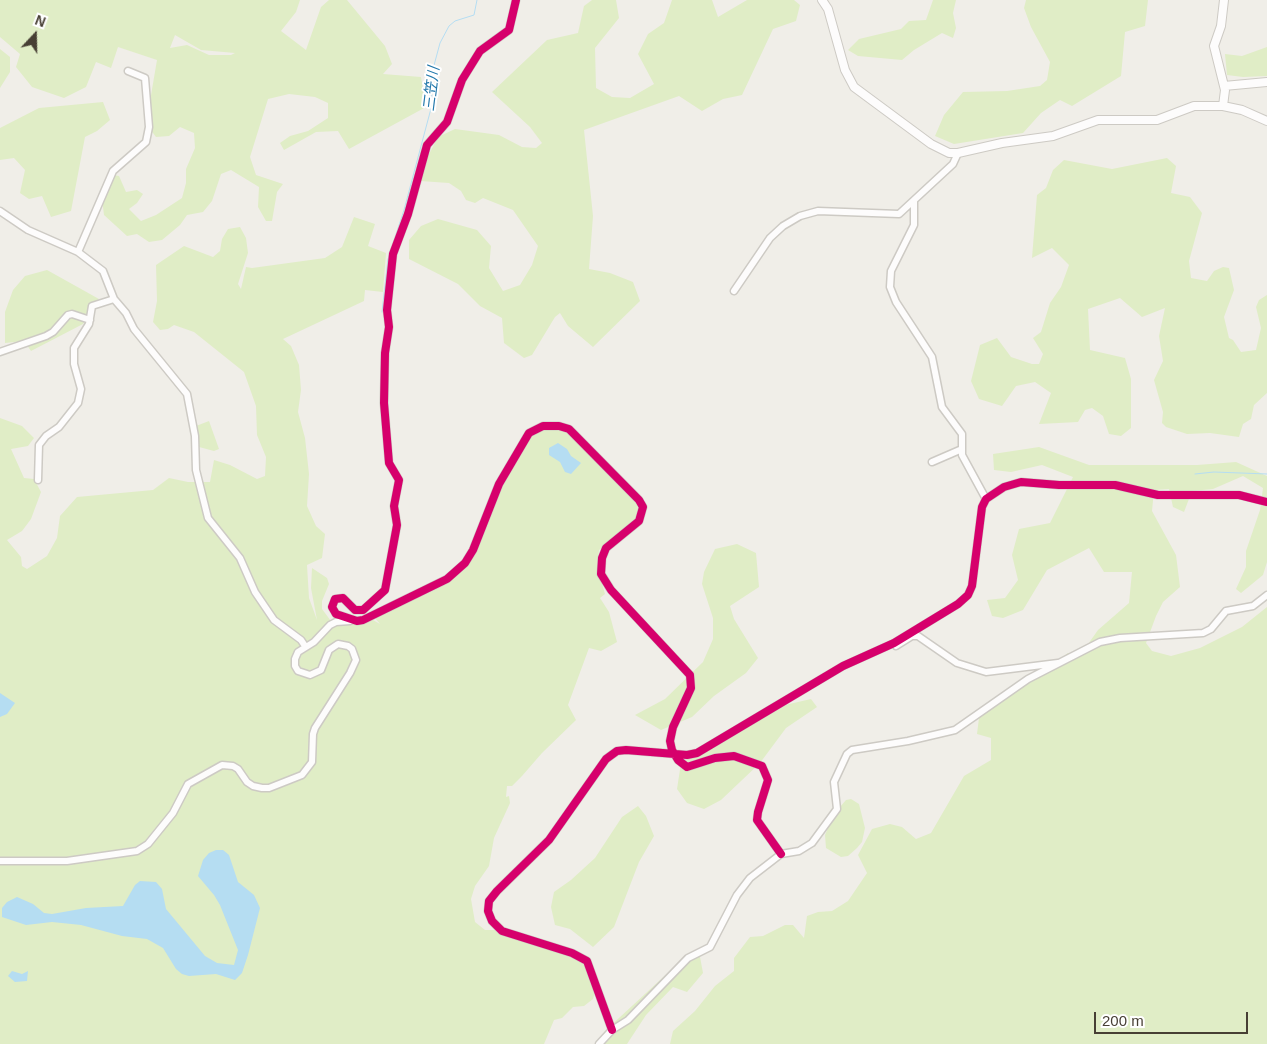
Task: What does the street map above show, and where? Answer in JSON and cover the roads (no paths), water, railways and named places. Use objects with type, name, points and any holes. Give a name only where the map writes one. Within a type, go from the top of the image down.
[{"type":"street","points":[[357,621],[336,614],[332,603],[335,599],[343,598],[358,611],[382,595],[387,584],[396,525],[394,506],[399,480],[389,463],[384,403],[385,353],[390,327],[387,310],[393,254],[408,214],[416,177],[427,145],[447,122],[462,80],[480,51],[510,30],[516,0]]},
{"type":"street","points":[[822,0],[828,9],[845,70],[854,87],[931,144],[949,153],[1053,136],[1098,120],[1157,120],[1194,106],[1223,106],[1242,110],[1267,121]]},
{"type":"street","points":[[1223,106],[1224,86],[1214,46],[1222,26],[1224,0]]},
{"type":"street","points":[[78,252],[113,171],[146,142],[150,127],[145,78],[128,71]]},
{"type":"street","points":[[1224,86],[1267,82]]},
{"type":"street","points":[[734,291],[770,238],[783,226],[800,216],[818,212],[899,214],[953,164],[958,153]]},
{"type":"street","points":[[914,201],[914,225],[894,264],[889,278],[890,286],[896,302],[932,357],[941,403],[962,434],[962,449],[965,461],[986,499]]},
{"type":"street","points":[[0,211],[28,230],[78,252],[103,271],[114,299],[123,308],[134,329],[187,394],[195,436],[196,470],[208,518],[240,558],[255,592],[274,620],[301,640],[305,646]]},
{"type":"street","points":[[38,480],[39,445],[46,436],[58,427],[78,403],[80,384],[74,364],[74,353],[90,320],[92,306],[114,299]]},
{"type":"street","points":[[0,352],[46,336],[53,332],[68,315],[72,314],[90,320]]},
{"type":"street","points":[[0,861],[67,861],[137,852],[148,844],[173,813],[188,784],[222,765],[238,769],[247,782],[258,788],[269,788],[302,775],[312,762],[312,734],[356,660],[352,649],[338,644],[329,650],[321,670],[316,674],[304,674],[295,666],[298,652],[314,642],[333,623],[368,618],[430,589],[459,569],[474,550],[499,484],[529,433],[543,426],[565,427],[576,434],[639,500],[643,507],[640,522],[612,543],[603,553],[601,574],[611,590],[690,675],[691,688],[680,709],[670,740],[675,754],[687,767],[715,758],[734,756],[762,766],[768,780],[757,820],[781,854]]},
{"type":"street","points":[[932,462],[962,449]]},
{"type":"street","points":[[612,1030],[587,962],[581,956],[508,934],[497,928],[488,911],[489,901],[549,840],[606,759],[617,752],[626,750],[675,754],[697,753],[843,666],[894,643],[968,596],[972,586],[981,511],[986,499],[1004,487],[1021,482],[1059,485],[1115,485],[1130,487],[1152,495],[1239,495],[1267,502]]},
{"type":"street","points":[[599,1044],[612,1030],[628,1020],[688,958],[710,947],[746,882],[781,854],[799,851],[812,843],[837,809],[834,782],[847,754],[852,750],[908,741],[955,730],[1028,679],[1100,642],[1203,633],[1211,629],[1226,611],[1253,606],[1267,596]]},
{"type":"street","points":[[894,643],[897,646],[912,636],[918,636],[957,663],[986,672],[1062,663]]},
{"type":"water","points":[[558,443],[581,463],[571,474],[565,472],[560,462],[549,455],[549,448]]},
{"type":"water","points":[[0,693],[15,703],[7,714],[0,717]]},
{"type":"water","points":[[223,850],[229,855],[238,882],[254,895],[260,908],[242,973],[235,980],[216,974],[189,976],[182,974],[176,969],[163,948],[147,939],[122,936],[81,925],[52,922],[26,925],[2,917],[2,908],[7,902],[17,897],[33,904],[44,913],[52,914],[86,908],[123,906],[135,885],[140,881],[156,882],[162,889],[166,909],[205,956],[217,963],[234,965],[238,950],[220,905],[198,876],[203,860],[209,853]]},
{"type":"water","points":[[12,971],[22,974],[28,971],[27,981],[15,982],[8,976]]},
{"type":"waterway","name":"三笠川","points":[[382,312],[388,259],[404,210],[433,101],[429,84],[440,43],[449,26],[455,21],[474,15],[477,0]]},
{"type":"waterway","points":[[1195,474],[1214,472],[1267,474]]}]
